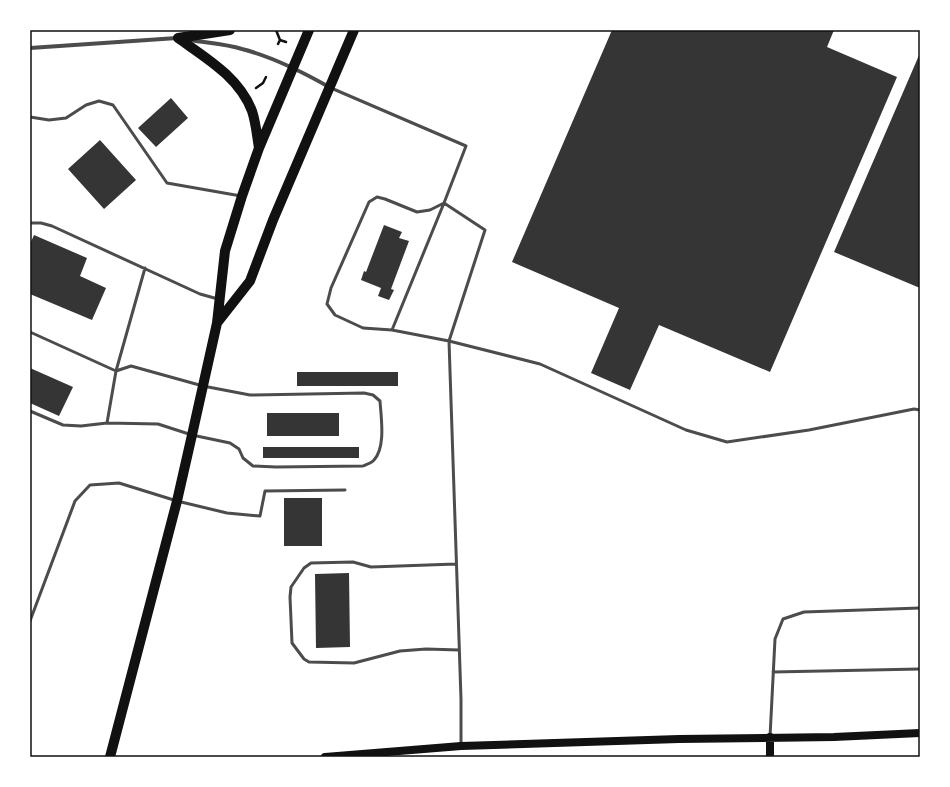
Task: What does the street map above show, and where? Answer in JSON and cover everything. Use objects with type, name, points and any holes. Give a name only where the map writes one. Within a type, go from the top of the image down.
[{"type":"main road","points":[[178,38],[230,30]]},
{"type":"main road","points":[[110,757],[177,501],[192,435],[217,324],[225,251],[259,148],[309,30]]},
{"type":"main road","points":[[217,324],[250,281],[273,220],[354,30]]},
{"type":"main road","points":[[178,38],[226,73],[243,94],[252,112],[259,148]]},
{"type":"main road","points":[[325,757],[461,746],[770,737],[834,737],[920,733]]},
{"type":"main road","points":[[770,737],[770,757]]},
{"type":"street","points":[[30,48],[178,38],[240,48],[294,68],[329,87]]},
{"type":"lane","points":[[329,87],[466,146],[444,204],[392,330]]},
{"type":"lane","points":[[30,116],[49,120],[66,118],[86,105],[99,101],[113,105],[167,184],[242,196]]},
{"type":"lane","points":[[444,204],[430,210],[417,212],[377,197],[369,202],[331,288],[327,304],[335,315],[363,328],[392,330],[449,341],[540,364],[686,430],[727,442],[809,430],[914,409],[920,410]]},
{"type":"lane","points":[[444,204],[485,230],[449,341],[460,650],[461,746]]},
{"type":"lane","points":[[30,223],[41,223],[52,226],[200,294],[220,300]]},
{"type":"lane","points":[[107,424],[116,371],[145,268]]},
{"type":"lane","points":[[30,332],[116,371],[131,366],[203,386],[250,395],[373,395],[380,401],[382,435],[380,450],[374,461],[363,466],[253,466],[243,458],[239,449],[230,443],[192,435],[158,424],[63,425],[30,411]]},
{"type":"lane","points":[[30,621],[75,501],[90,485],[119,483],[177,501],[227,513],[260,516],[265,491],[345,490]]},
{"type":"lane","points":[[456,564],[371,567],[353,562],[310,563],[304,568],[291,587],[292,643],[304,659],[309,662],[354,663],[400,651],[426,649],[460,650]]},
{"type":"lane","points":[[770,737],[775,639],[783,619],[804,612],[920,608]]},
{"type":"lane","points":[[773,672],[920,670]]},
{"type":"path","points":[[276,30],[280,40],[278,44]]},
{"type":"path","points":[[280,40],[286,42]]},
{"type":"path","points":[[253,89],[263,84],[266,77]]},
{"type":"path","points":[[263,84],[269,86]]},
{"type":"building","points":[[612,30],[834,30],[827,47],[897,77],[770,372],[659,325],[630,390],[591,373],[619,308],[512,262]]},
{"type":"building","points":[[920,53],[920,288],[834,252]]},
{"type":"building","points":[[171,98],[188,118],[156,147],[138,128]]},
{"type":"building","points":[[100,140],[136,180],[104,209],[68,169]]},
{"type":"building","points":[[384,225],[402,232],[399,238],[409,241],[391,289],[394,290],[389,300],[378,296],[381,288],[361,280],[364,271],[366,272]]},
{"type":"building","points":[[34,235],[87,258],[80,276],[106,288],[92,320],[30,294],[30,244]]},
{"type":"building","points":[[30,368],[73,387],[59,416],[30,403]]},
{"type":"building","points":[[297,372],[398,372],[398,386],[297,386]]},
{"type":"building","points":[[267,413],[339,413],[339,436],[267,436]]},
{"type":"building","points":[[263,447],[359,447],[359,458],[263,458]]},
{"type":"building","points":[[284,498],[322,498],[322,546],[284,546]]},
{"type":"building","points":[[349,573],[350,647],[316,648],[315,574]]}]
